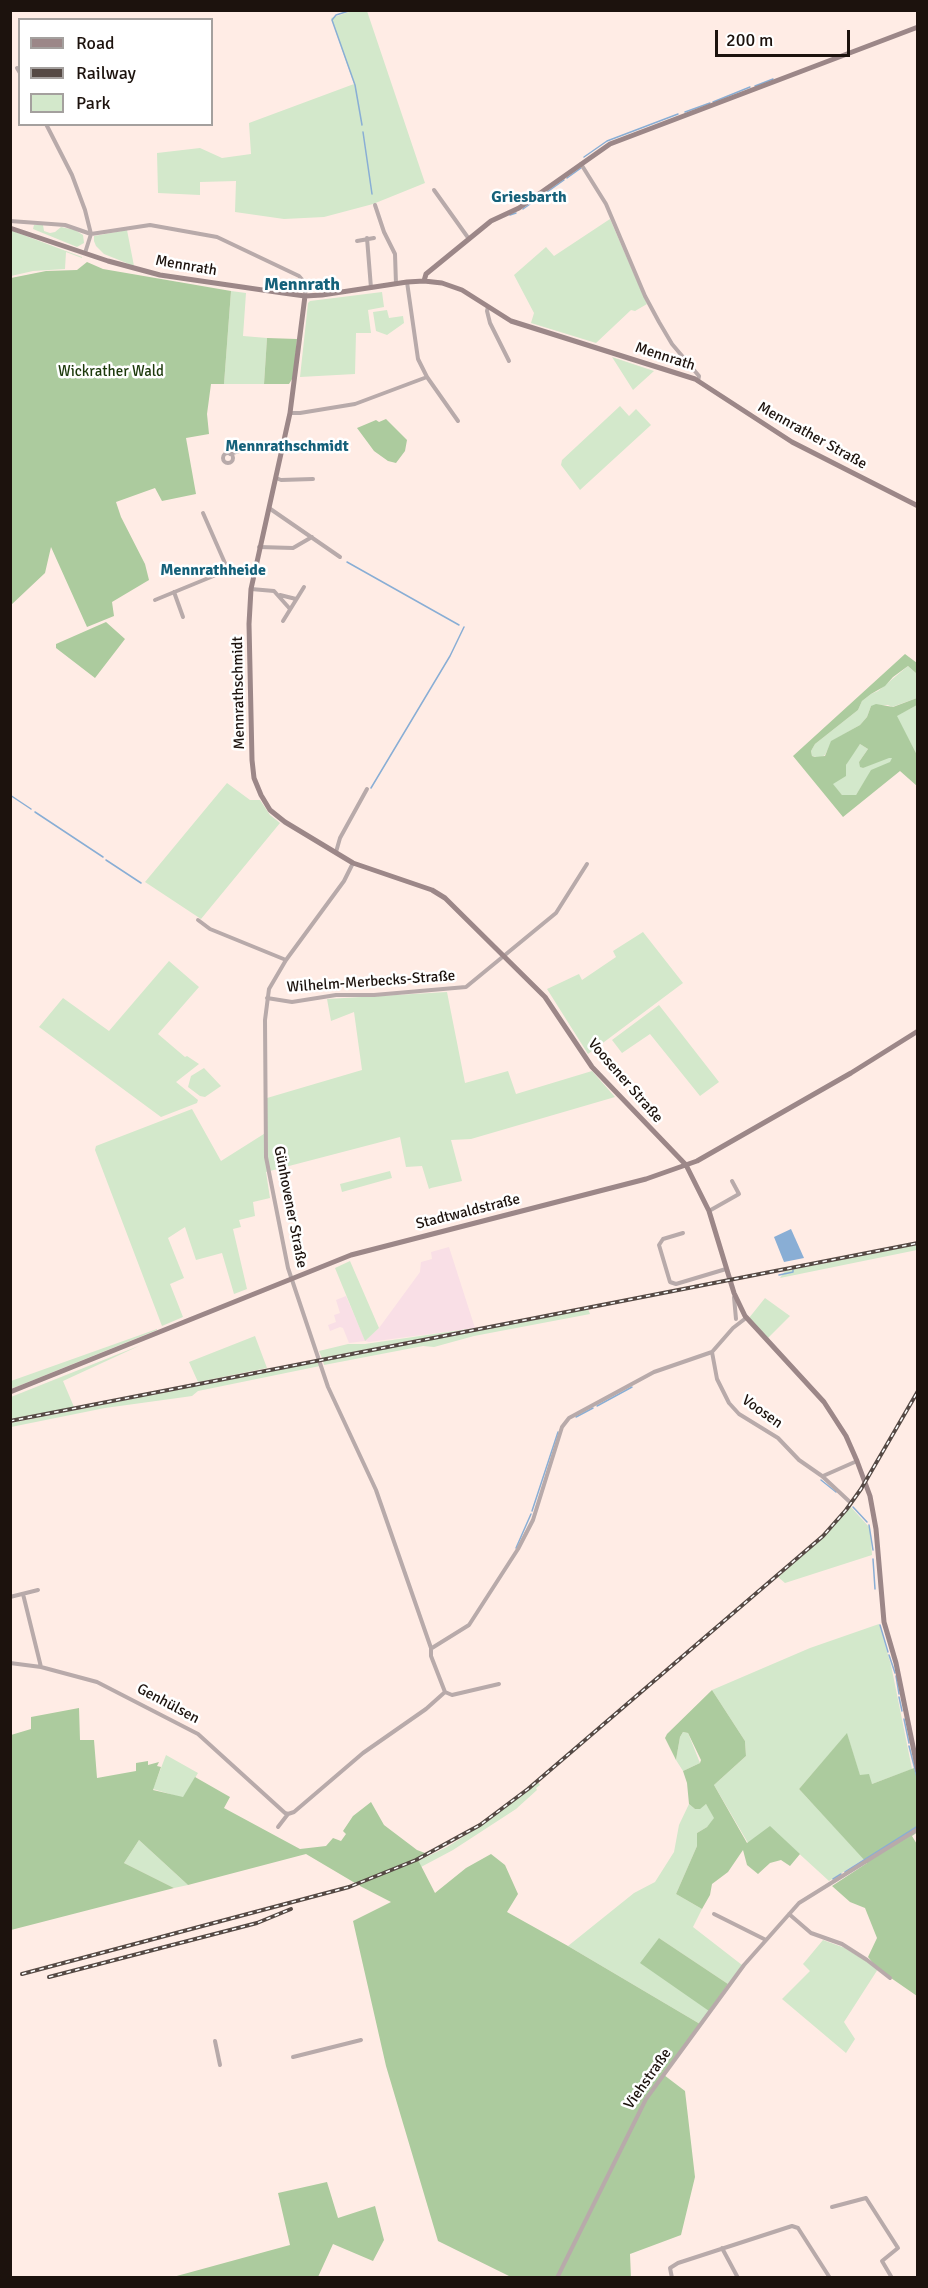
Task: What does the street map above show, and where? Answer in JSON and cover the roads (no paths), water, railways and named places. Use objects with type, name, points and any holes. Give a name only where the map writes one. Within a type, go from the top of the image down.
[{"type":"street","points":[[424,281],[426,274],[491,221],[519,208],[610,144],[918,27]]},
{"type":"street","points":[[47,126],[72,175],[85,210],[91,234],[85,253]]},
{"type":"street","points":[[581,164],[606,204],[655,313],[672,344],[699,376],[698,381]]},
{"type":"street","points":[[434,190],[469,239]]},
{"type":"street","points":[[375,205],[395,254],[396,284]]},
{"type":"street","points":[[10,221],[65,225],[91,234],[150,225],[217,237],[299,276],[306,284],[305,296]]},
{"type":"street","name":"Mennrath","points":[[10,228],[160,275],[305,296],[407,282],[424,281],[442,284],[462,290],[511,321],[672,370],[698,381]]},
{"type":"street","points":[[367,238],[371,288]]},
{"type":"street","points":[[357,240],[374,238]]},
{"type":"street","points":[[407,282],[418,358],[427,377],[458,421]]},
{"type":"street","name":"Mennrathschmidt","points":[[261,795],[254,778],[252,760],[249,624],[251,589],[290,412],[305,296]]},
{"type":"street","points":[[488,307],[489,323],[508,361]]},
{"type":"street","points":[[290,412],[300,413],[355,404],[427,377]]},
{"type":"street","name":"Mennrather Straße","points":[[698,381],[792,442],[918,506]]},
{"type":"street","points":[[230,454],[249,447],[282,449]]},
{"type":"street","points":[[276,477],[281,480],[313,479]]},
{"type":"street","points":[[269,508],[340,558]]},
{"type":"street","points":[[202,513],[228,570]]},
{"type":"street","points":[[260,547],[293,548],[312,537]]},
{"type":"street","points":[[155,600],[228,570],[254,573]]},
{"type":"street","points":[[283,621],[304,587]]},
{"type":"street","points":[[251,589],[274,591],[290,609]]},
{"type":"street","points":[[174,592],[183,617]]},
{"type":"street","points":[[278,595],[296,599]]},
{"type":"street","points":[[336,852],[340,838],[367,789]]},
{"type":"street","name":"Voosener Straße","points":[[261,795],[270,810],[285,822],[353,863],[432,890],[445,898],[545,997],[592,1067],[686,1165]]},
{"type":"street","name":"Günhovener Straße","points":[[353,863],[344,881],[286,960],[269,989],[265,1020],[266,1157],[288,1268],[328,1387],[376,1490],[431,1648]]},
{"type":"street","points":[[503,956],[556,912],[587,864]]},
{"type":"street","points":[[198,920],[210,929],[286,960]]},
{"type":"street","name":"Wilhelm-Merbecks-Straße","points":[[267,998],[292,1002],[336,995],[466,987],[500,961],[503,956]]},
{"type":"street","name":"Stadtwaldstraße","points":[[10,1392],[292,1278],[365,1251],[646,1179],[686,1165],[724,1147],[918,1031]]},
{"type":"street","points":[[686,1165],[709,1211],[734,1293],[744,1315],[824,1402],[846,1436],[857,1461],[870,1496],[876,1529],[884,1622],[896,1663],[918,1771]]},
{"type":"street","points":[[709,1211],[739,1194],[732,1180]]},
{"type":"street","points":[[683,1233],[663,1239],[659,1245],[670,1282],[676,1284],[726,1269]]},
{"type":"street","points":[[733,1328],[736,1319],[734,1293]]},
{"type":"street","points":[[736,1319],[744,1315]]},
{"type":"street","points":[[499,1684],[452,1695],[445,1692],[430,1654],[431,1648],[470,1625],[518,1549],[533,1520],[562,1427],[569,1418],[654,1372],[712,1352],[744,1315]]},
{"type":"street","name":"Voosen","points":[[712,1352],[717,1379],[729,1402],[740,1414],[778,1438],[799,1460],[822,1476],[851,1503]]},
{"type":"street","points":[[822,1476],[857,1461]]},
{"type":"street","points":[[10,1597],[38,1590]]},
{"type":"street","points":[[23,1594],[41,1667]]},
{"type":"street","name":"Genhülsen","points":[[10,1663],[41,1667],[110,1687],[198,1734],[288,1814]]},
{"type":"street","points":[[278,1827],[288,1814],[294,1812],[363,1753],[426,1709],[445,1692]]},
{"type":"street","name":"Viehstraße","points":[[557,2277],[645,2099],[744,1965],[799,1903],[918,1829]]},
{"type":"street","points":[[714,1914],[766,1940]]},
{"type":"street","points":[[789,1914],[811,1933],[842,1944],[890,1978]]},
{"type":"street","points":[[293,2057],[361,2040]]},
{"type":"street","points":[[215,2042],[220,2065]]},
{"type":"street","points":[[832,2207],[866,2198],[898,2248],[882,2261],[892,2277]]},
{"type":"street","points":[[672,2277],[670,2268],[678,2263],[792,2226],[798,2228],[830,2277]]},
{"type":"street","points":[[722,2248],[738,2277]]},
{"type":"water","points":[[791,1229],[804,1258],[784,1262],[774,1237]]},
{"type":"waterway","points":[[352,10],[336,15],[332,20],[355,85],[362,125]]},
{"type":"waterway","points":[[755,86],[773,79]]},
{"type":"waterway","points":[[713,102],[750,87]]},
{"type":"waterway","points":[[685,112],[710,103]]},
{"type":"waterway","points":[[584,157],[607,141],[678,114]]},
{"type":"waterway","points":[[363,132],[372,194]]},
{"type":"waterway","points":[[567,178],[581,168]]},
{"type":"waterway","points":[[523,209],[564,180]]},
{"type":"waterway","points":[[510,215],[516,213]]},
{"type":"waterway","points":[[347,562],[459,625]]},
{"type":"waterway","points":[[371,788],[450,656],[464,627]]},
{"type":"waterway","points":[[10,795],[31,809]]},
{"type":"waterway","points":[[35,812],[103,857]]},
{"type":"waterway","points":[[106,860],[141,883]]},
{"type":"waterway","points":[[779,1275],[793,1272],[793,1270]]},
{"type":"waterway","points":[[597,1406],[632,1387]]},
{"type":"waterway","points":[[576,1417],[593,1408]]},
{"type":"waterway","points":[[532,1511],[558,1432]]},
{"type":"waterway","points":[[821,1480],[836,1492]]},
{"type":"waterway","points":[[853,1507],[867,1522]]},
{"type":"waterway","points":[[516,1548],[531,1514]]},
{"type":"waterway","points":[[869,1525],[873,1550]]},
{"type":"waterway","points":[[873,1559],[875,1589]]},
{"type":"waterway","points":[[880,1625],[888,1652]]},
{"type":"waterway","points":[[889,1655],[895,1673]]},
{"type":"waterway","points":[[896,1676],[899,1694]]},
{"type":"waterway","points":[[899,1697],[902,1711]]},
{"type":"waterway","points":[[904,1719],[909,1743]]},
{"type":"waterway","points":[[909,1746],[918,1781]]},
{"type":"waterway","points":[[845,1872],[918,1826]]},
{"type":"waterway","points":[[833,1879],[841,1874]]},
{"type":"railway","points":[[10,1421],[918,1243]]},
{"type":"railway","points":[[22,1974],[349,1887],[416,1860],[480,1825],[528,1789],[823,1536],[861,1489],[918,1391]]},
{"type":"railway","points":[[49,1977],[257,1923],[291,1909]]},
{"type":"district","name":"Griesbarth","points":[[529,198]]},
{"type":"district","name":"Mennrath","points":[[302,285]]},
{"type":"district","name":"Mennrathschmidt","points":[[287,447]]},
{"type":"district","name":"Mennrathheide","points":[[213,571]]},
{"type":"park label","name":"Wickrather Wald","points":[[111,372]]}]
